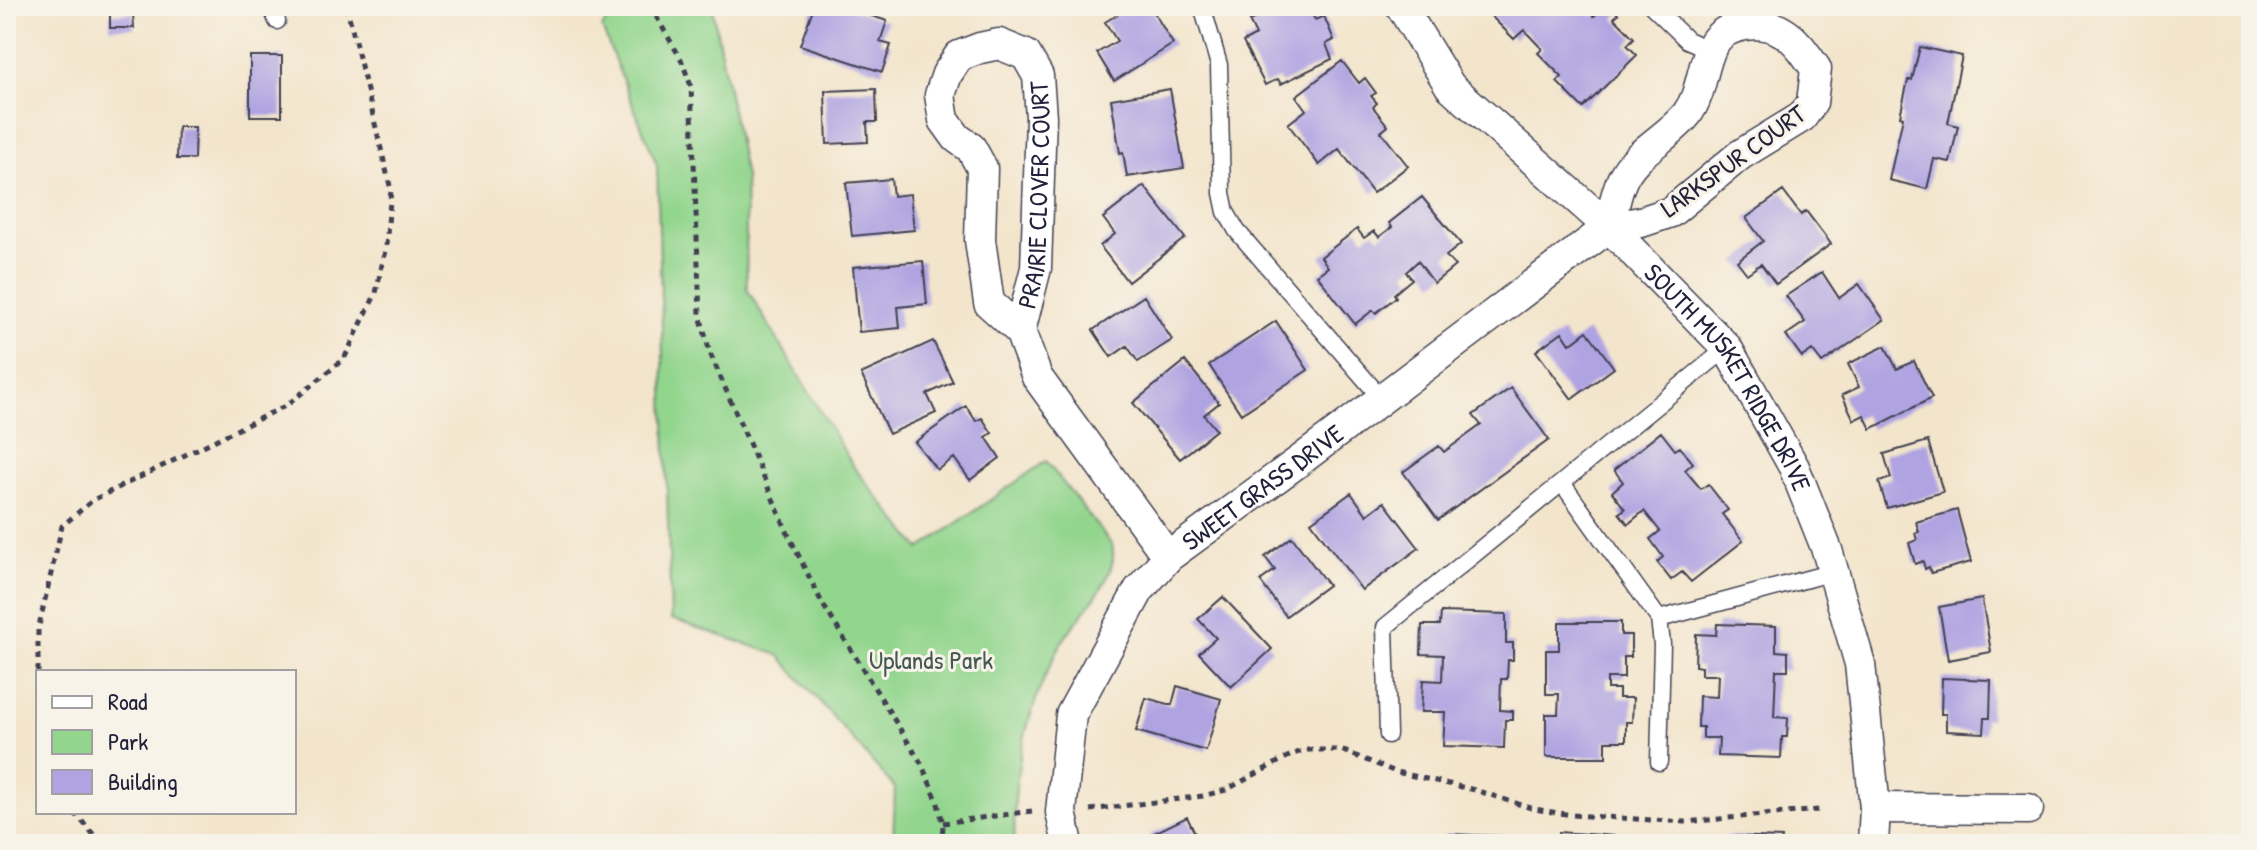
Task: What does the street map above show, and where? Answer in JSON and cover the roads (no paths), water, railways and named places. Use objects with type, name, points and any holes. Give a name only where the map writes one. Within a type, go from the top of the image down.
[{"type":"street","name":"SOUTH MUSKET RIDGE DRIVE","points":[[1401,6],[1450,86],[1609,227],[1727,348],[1794,467],[1833,572],[1860,664],[1875,808],[1873,844]]},
{"type":"street","name":"LARKSPUR COURT","points":[[1745,24],[1764,25],[1783,32],[1801,48],[1816,69],[1812,103],[1802,117],[1749,149],[1671,212],[1641,222],[1609,227],[1622,179],[1637,159],[1685,117],[1695,103],[1714,42],[1729,29],[1745,24]]},
{"type":"street","name":"PRAIRIE CLOVER COURT","points":[[1020,331],[1036,268],[1041,117],[1038,76],[1026,55],[999,44],[959,56],[947,74],[940,95],[944,120],[957,138],[971,148],[982,168],[980,240],[989,303],[1020,331],[1037,377],[1168,557]]},
{"type":"street","name":"SWEET GRASS DRIVE","points":[[1068,844],[1061,812],[1071,715],[1139,590],[1168,557],[1609,227]]},
{"type":"street","points":[[1875,808],[2028,809]]},
{"type":"lane","points":[[1202,6],[1219,65],[1222,193],[1226,212],[1237,231],[1382,399]]},
{"type":"lane","points":[[1652,6],[1687,40],[1710,50]]},
{"type":"lane","points":[[1388,735],[1385,627],[1727,348]]},
{"type":"lane","points":[[1562,483],[1659,619],[1662,644],[1659,762]]},
{"type":"lane","points":[[1659,619],[1833,572]]},
{"type":"park label","name":"Uplands Park","points":[[931,660]]}]
